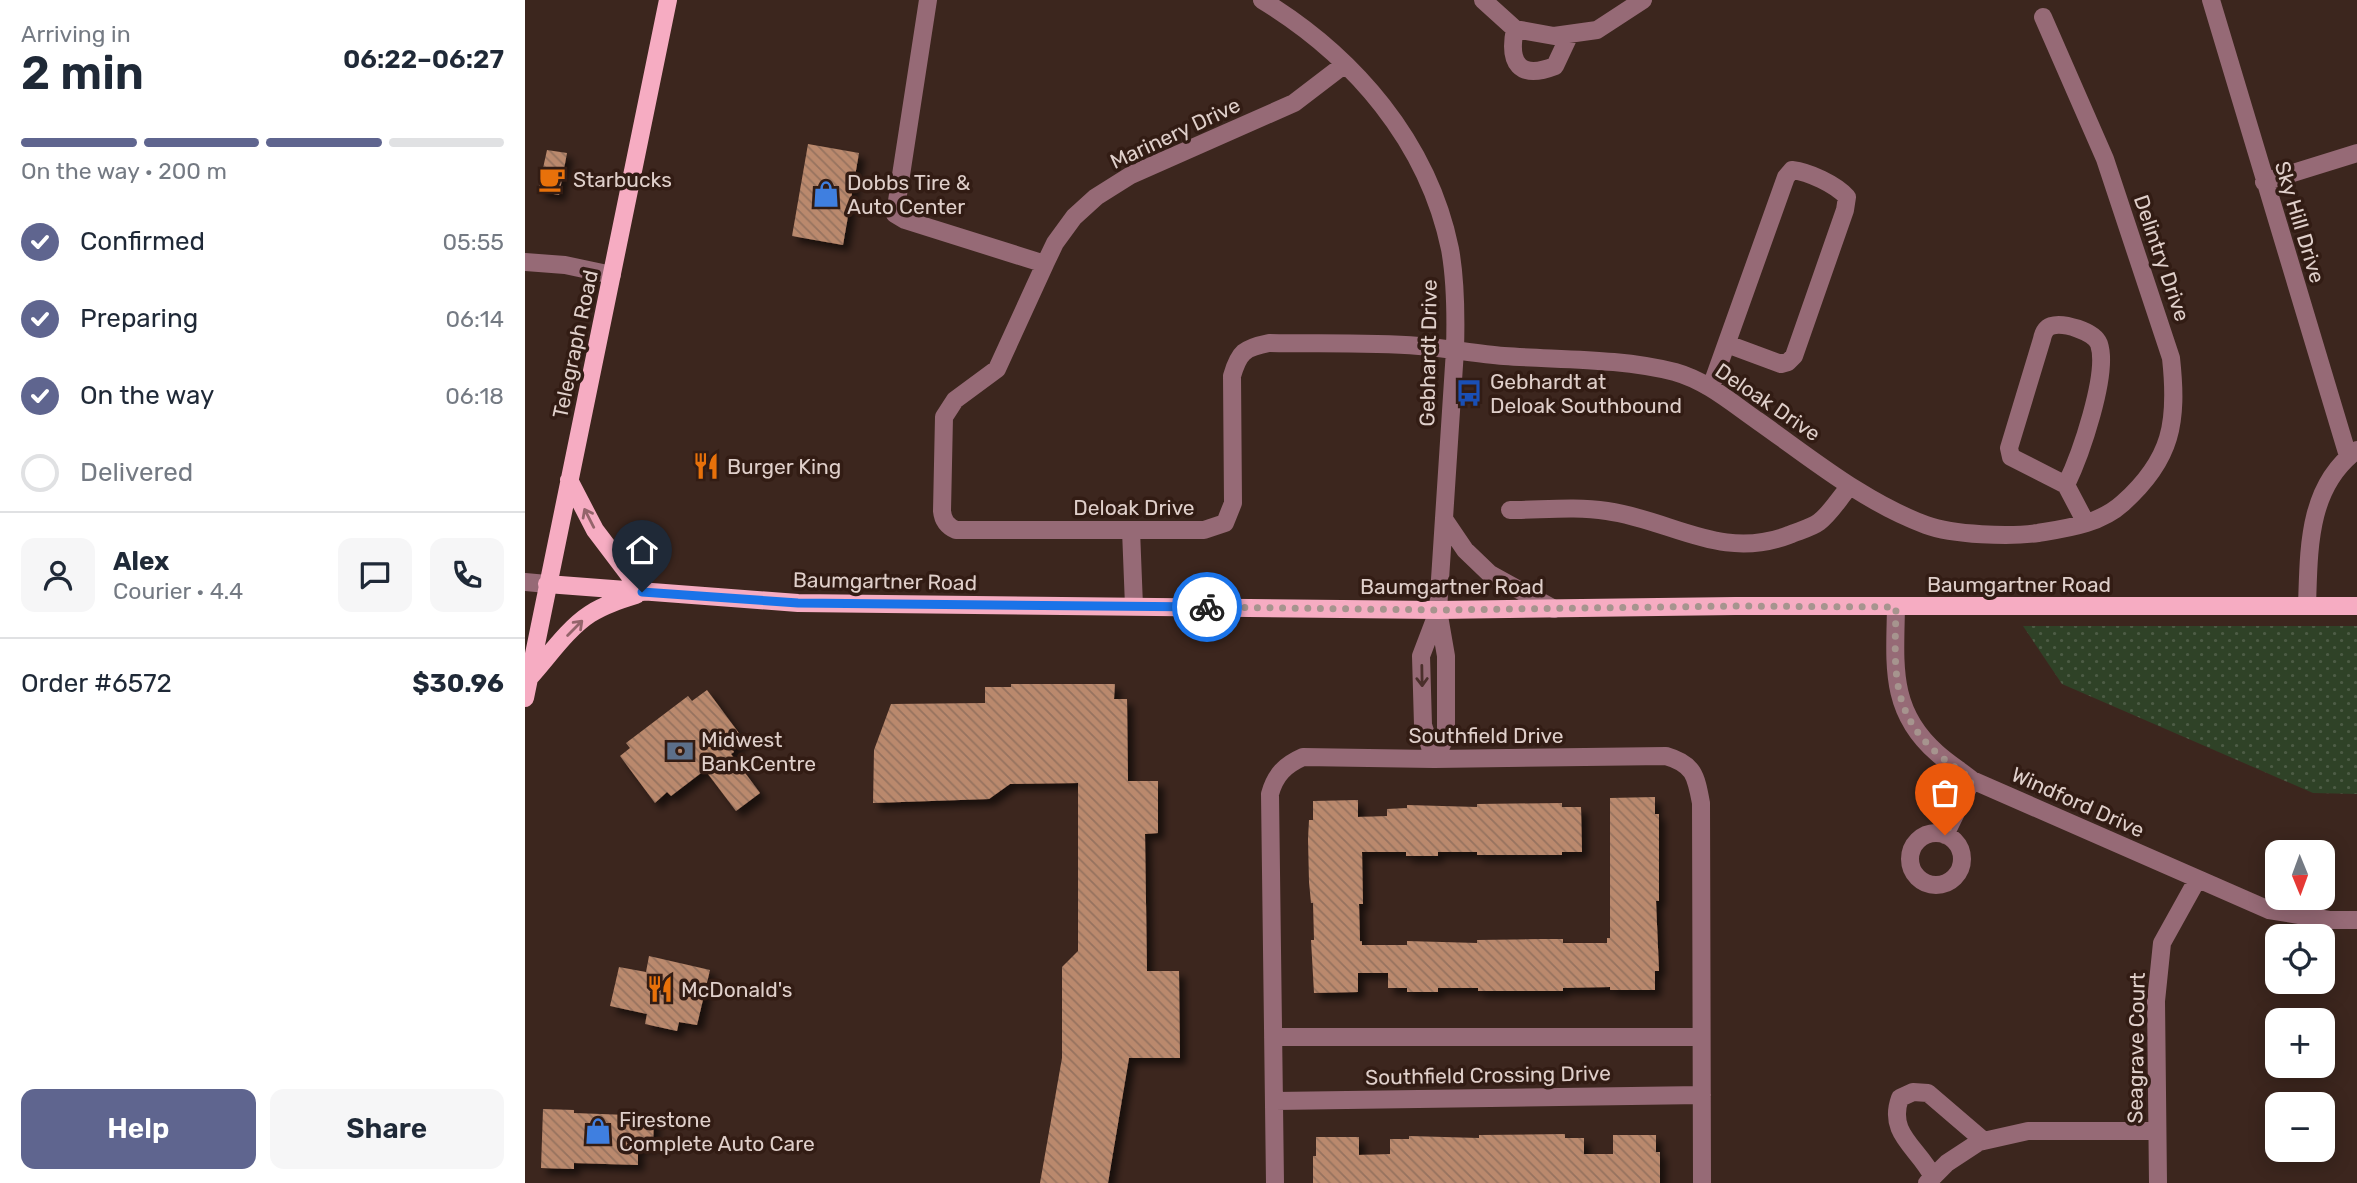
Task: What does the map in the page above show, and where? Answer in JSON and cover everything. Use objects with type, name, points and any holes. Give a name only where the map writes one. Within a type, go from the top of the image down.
[{"type":"main road","name":"Telegraph Road","points":[[525,698],[527,673],[613,275],[667,2]]},
{"type":"main road","points":[[527,673],[589,615],[642,592],[595,530],[569,480]]},
{"type":"main road","name":"Baumgartner Road","points":[[547,584],[798,603],[1438,610],[2357,606]]},
{"type":"street","points":[[928,0],[895,214],[905,220],[1045,264]]},
{"type":"street","name":"Gebhardt Drive","points":[[1262,0],[1345,64],[1374,93],[1400,129],[1429,183],[1441,213],[1454,283],[1455,350],[1438,610]]},
{"type":"street","points":[[1483,0],[1515,29],[1555,36],[1597,30],[1643,0]]},
{"type":"street","name":"Sky Hill Drive","points":[[2211,0],[2264,182],[2353,453]]},
{"type":"street","name":"Delintry Drive","points":[[2043,17],[2105,159],[2171,358],[2175,390],[2172,429],[2157,465],[2139,489],[2118,508]]},
{"type":"street","points":[[1515,29],[1512,56],[1518,66],[1529,72],[1543,71],[1555,66],[1570,34]]},
{"type":"street","name":"Marinery Drive","points":[[1045,264],[1055,243],[1074,217],[1096,197],[1131,175],[1294,103],[1345,64]]},
{"type":"street","points":[[2264,182],[2357,153]]},
{"type":"street","points":[[1711,387],[1786,177],[1792,170],[1800,171],[1841,190],[1847,197],[1845,210],[1794,356],[1781,364],[1727,344]]},
{"type":"street","points":[[525,262],[565,265],[613,275]]},
{"type":"street","name":"Deloak Drive","points":[[1045,264],[997,369],[955,400],[944,417],[943,520],[956,530],[1204,530],[1225,523],[1230,515],[1233,493],[1232,376],[1237,359],[1249,347],[1269,343],[1417,346],[1501,356],[1646,366],[1678,373],[1711,387],[1873,501],[1929,526],[2021,535],[2086,523],[2118,508]]},
{"type":"street","points":[[2066,485],[2074,469],[2095,402],[2100,369],[2099,344],[2094,336],[2079,328],[2051,326],[2044,330],[2009,448],[2011,457],[2066,485],[2086,523]]},
{"type":"street","points":[[2307,606],[2314,516],[2322,492],[2353,453]]},
{"type":"street","points":[[1510,510],[1608,511],[1703,540],[1727,544],[1758,543],[1784,537],[1818,523],[1850,486]]},
{"type":"street","points":[[1444,519],[1465,550],[1490,573],[1554,609]]},
{"type":"street","points":[[1131,530],[1134,606]]},
{"type":"street","points":[[525,582],[547,584]]},
{"type":"street","name":"Windford Drive","points":[[1896,607],[1897,689],[1905,713],[1914,728],[1937,753],[1972,780],[2269,911],[2329,920],[2357,920]]},
{"type":"street","points":[[1434,760],[1423,725],[1421,656],[1438,610]]},
{"type":"street","points":[[1434,760],[1446,737],[1446,656],[1438,610]]},
{"type":"street","name":"Southfield Drive","points":[[1275,1183],[1270,794],[1273,782],[1291,763],[1303,757],[1434,760],[1666,756],[1680,760],[1692,769],[1701,803],[1702,1183]]},
{"type":"street","points":[[1945,835],[1972,780]]},
{"type":"street","name":"Seagrave Court","points":[[2158,1183],[2156,1001],[2162,943],[2197,880]]},
{"type":"street","name":"Southfield Crossing Drive","points":[[1273,1037],[1700,1037]]},
{"type":"street","points":[[1930,1180],[1926,1163],[1898,1130],[1895,1111],[1900,1098],[1913,1092],[1928,1093],[1984,1141]]},
{"type":"street","name":"Southfield Crossing Drive","points":[[1275,1101],[1702,1095]]},
{"type":"street","points":[[1930,1180],[1947,1163],[1984,1141],[2028,1131],[2157,1131]]},
{"type":"green space","points":[[2023,626],[2357,626],[2357,794],[2313,793],[2062,684]]},
{"type":"building","name":"Dobbs Tire & Auto Center","points":[[808,144],[859,153],[843,245],[792,236]]},
{"type":"building","name":"Starbucks","points":[[547,150],[567,153],[559,195],[538,191]]},
{"type":"building","points":[[1011,684],[1115,684],[1114,699],[1127,699],[1128,781],[1158,781],[1158,833],[1145,834],[1147,971],[1179,971],[1180,1058],[1129,1058],[1108,1183],[1040,1183],[1062,1058],[1062,967],[1078,951],[1078,783],[1010,784],[989,799],[873,803],[874,750],[891,704],[985,703],[985,687],[1011,687]]},
{"type":"building","name":"Midwest BankCentre","points":[[707,690],[744,740],[732,749],[734,752],[731,754],[760,793],[736,811],[705,770],[671,796],[667,792],[655,803],[620,756],[630,748],[626,743],[688,696],[692,701]]},
{"type":"building","points":[[1655,797],[1655,814],[1659,814],[1659,901],[1656,901],[1659,971],[1655,971],[1655,990],[1610,990],[1610,987],[1563,988],[1563,991],[1478,991],[1478,988],[1438,988],[1438,992],[1407,992],[1407,988],[1388,988],[1388,973],[1358,973],[1358,992],[1314,993],[1311,940],[1314,940],[1313,903],[1309,882],[1308,839],[1309,820],[1313,820],[1313,801],[1358,800],[1358,817],[1387,816],[1387,809],[1407,808],[1407,805],[1477,807],[1477,804],[1562,803],[1562,807],[1581,807],[1582,852],[1562,852],[1562,855],[1477,855],[1477,852],[1438,852],[1438,856],[1406,856],[1406,852],[1362,852],[1363,904],[1359,904],[1360,941],[1362,945],[1407,945],[1407,941],[1477,943],[1477,940],[1542,939],[1563,939],[1563,943],[1607,943],[1607,938],[1610,938],[1610,798]]},
{"type":"building","name":"McDonald's","points":[[649,956],[710,970],[697,1025],[679,1022],[677,1031],[645,1024],[647,1014],[610,1006],[619,967],[646,972]]},
{"type":"building","name":"Firestone Complete Auto Care","points":[[543,1109],[654,1116],[653,1147],[638,1147],[638,1165],[574,1163],[574,1169],[541,1168]]},
{"type":"building","points":[[1565,1134],[1565,1138],[1584,1138],[1584,1154],[1613,1154],[1613,1135],[1656,1135],[1656,1152],[1660,1152],[1660,1183],[1313,1183],[1316,1137],[1359,1137],[1359,1155],[1390,1154],[1390,1139],[1409,1139],[1409,1136],[1479,1138],[1479,1135]]},
{"type":"way so far","points":[[1207,607],[1438,610],[1896,607],[1897,689],[1905,713],[1914,728],[1937,753],[1972,780],[1945,835]]},
{"type":"place","name":"Starbucks","points":[[552,179]]},
{"type":"place","name":"Dobbs Tire & Auto Center","points":[[826,194]]},
{"type":"place","name":"Gebhardt at Deloak Southbound","points":[[1469,393]]},
{"type":"place","name":"Burger King","points":[[706,466]]},
{"type":"place","name":"Midwest BankCentre","points":[[680,751]]},
{"type":"place","name":"McDonald's","points":[[660,989]]},
{"type":"place","name":"Firestone Complete Auto Care","points":[[598,1131]]},
{"type":"route","points":[[642,592],[798,603],[1207,607]]}]
